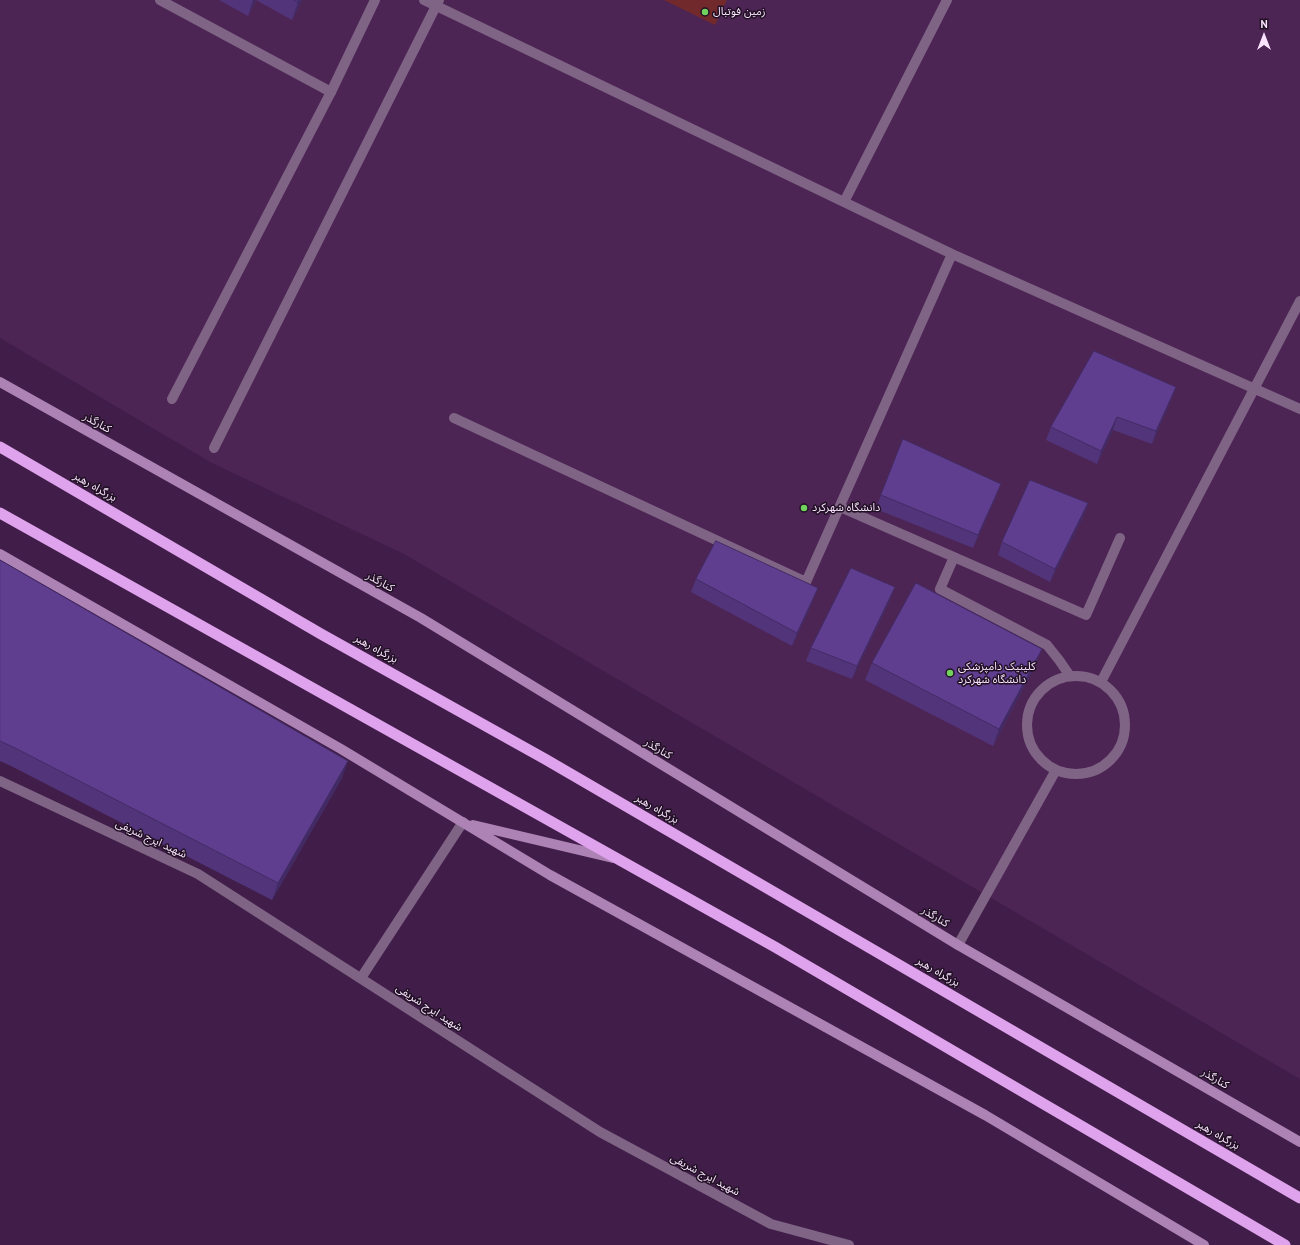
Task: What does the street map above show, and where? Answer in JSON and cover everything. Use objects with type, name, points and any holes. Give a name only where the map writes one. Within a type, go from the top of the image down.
[{"type":"highway","name":"بزرگراه رهبر","points":[[0,447],[321,634],[545,759],[1300,1198]]},
{"type":"highway","points":[[0,513],[775,947],[1285,1245]]},
{"type":"main road","name":"کنارگذر","points":[[0,382],[421,618],[958,945],[1300,1142]]},
{"type":"main road","points":[[0,554],[341,749],[550,875],[985,1115],[1204,1245]]},
{"type":"main road","points":[[463,822],[619,860]]},
{"type":"street","points":[[160,0],[331,92]]},
{"type":"street","points":[[172,399],[331,92],[375,0]]},
{"type":"street","points":[[424,0],[438,3],[952,254],[1300,409]]},
{"type":"street","points":[[844,202],[947,0]]},
{"type":"street","points":[[214,448],[438,3]]},
{"type":"street","points":[[454,418],[806,582],[952,254]]},
{"type":"street","points":[[1101,682],[1300,301]]},
{"type":"street","points":[[840,507],[1086,615],[1120,538]]},
{"type":"street","points":[[954,557],[940,589],[1047,645],[1060,660],[1070,676]]},
{"type":"street","points":[[1070,676],[1086,676],[1101,682],[1114,693],[1122,707],[1126,724],[1124,740],[1116,754],[1104,766],[1088,772],[1072,774],[1056,770],[1043,761],[1032,749],[1027,733],[1027,718],[1032,702],[1042,689],[1055,680],[1070,676]]},
{"type":"street","points":[[958,945],[1056,770]]},
{"type":"street","name":"شهید ایرج شریفی","points":[[0,781],[198,874],[600,1132],[772,1224],[849,1245]]},
{"type":"street","points":[[361,978],[463,822]]},
{"type":"shaded area","name":"دانشگاه شهرکرد","points":[[0,0],[1300,0],[1300,1079],[404,554],[212,463],[0,338]]},
{"type":"shaded area","name":"زمین فوتبال","points":[[664,0],[727,0],[715,25]]},
{"type":"building","points":[[1094,351],[1176,387],[1156,431],[1117,417],[1101,451],[1051,427]]},
{"type":"building","points":[[903,439],[1001,484],[978,535],[881,495]]},
{"type":"building","points":[[1030,480],[1088,503],[1055,569],[1002,542]]},
{"type":"building","points":[[716,541],[818,588],[797,633],[696,579]]},
{"type":"building","points":[[0,560],[348,761],[278,883],[0,741]]},
{"type":"building","points":[[851,568],[895,587],[857,666],[811,648]]},
{"type":"building","name":"کلینیک دامپزشکی دانشگاه شهرکرد","points":[[916,583],[1042,649],[999,729],[872,663]]},
{"type":"place","name":"زمین فوتبال","points":[[705,12]]},
{"type":"place","name":"دانشگاه شهرکرد","points":[[804,508]]},
{"type":"place","name":"کلینیک دامپزشکی دانشگاه شهرکرد","points":[[950,673]]}]
